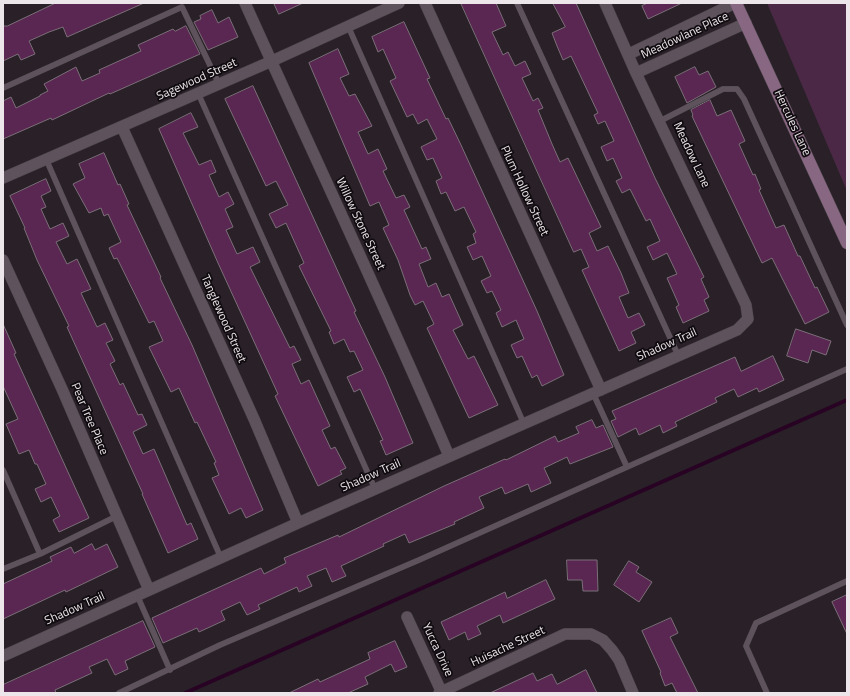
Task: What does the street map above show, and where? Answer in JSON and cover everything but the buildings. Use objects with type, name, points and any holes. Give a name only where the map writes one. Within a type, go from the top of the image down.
[{"type":"street","name":"Willow Stone Street","points":[[246,3],[373,283],[449,456]]},
{"type":"street","name":"Sagewood Street","points":[[3,178],[272,61],[399,3]]},
{"type":"street","name":"Plum Hollow Street","points":[[425,3],[597,391]]},
{"type":"street","name":"Meadow Lane","points":[[606,3],[629,54],[636,74],[660,121],[746,305],[748,319]]},
{"type":"street","name":"Hercules Lane","points":[[735,3],[746,22],[847,243]]},
{"type":"street","name":"Meadowlane Place","points":[[629,54],[735,3]]},
{"type":"street","name":"Meadowlane Place","points":[[636,74],[746,22]]},
{"type":"street","name":"Tanglewood Street","points":[[122,127],[254,419],[298,523]]},
{"type":"street","name":"Pear Tree Place","points":[[3,260],[149,590]]},
{"type":"street","name":"Shadow Trail","points":[[3,656],[298,523],[737,330],[748,319]]},
{"type":"street","name":"Yucca Drive","points":[[407,618],[441,693]]},
{"type":"street","name":"Huisache Street","points":[[441,693],[565,634],[591,634],[603,640],[619,660],[633,693]]},
{"type":"lane","points":[[517,3],[678,355]]},
{"type":"lane","points":[[3,88],[182,7],[219,84]]},
{"type":"lane","points":[[348,26],[524,424]]},
{"type":"lane","points":[[660,121],[723,89],[737,88],[744,100],[847,325]]},
{"type":"lane","points":[[198,93],[375,489]]},
{"type":"lane","points":[[46,160],[221,558]]},
{"type":"lane","points":[[119,693],[220,645],[419,560],[847,369]]},
{"type":"lane","points":[[597,391],[626,467]]},
{"type":"lane","points":[[3,470],[40,554]]},
{"type":"lane","points":[[3,569],[40,554],[116,516]]},
{"type":"lane","points":[[767,693],[746,646],[756,623],[847,581]]},
{"type":"lane","points":[[137,595],[170,670]]},
{"type":"shaded area","points":[[767,3],[847,3],[847,191]]},
{"type":"waterway","points":[[185,693],[847,400]]}]
